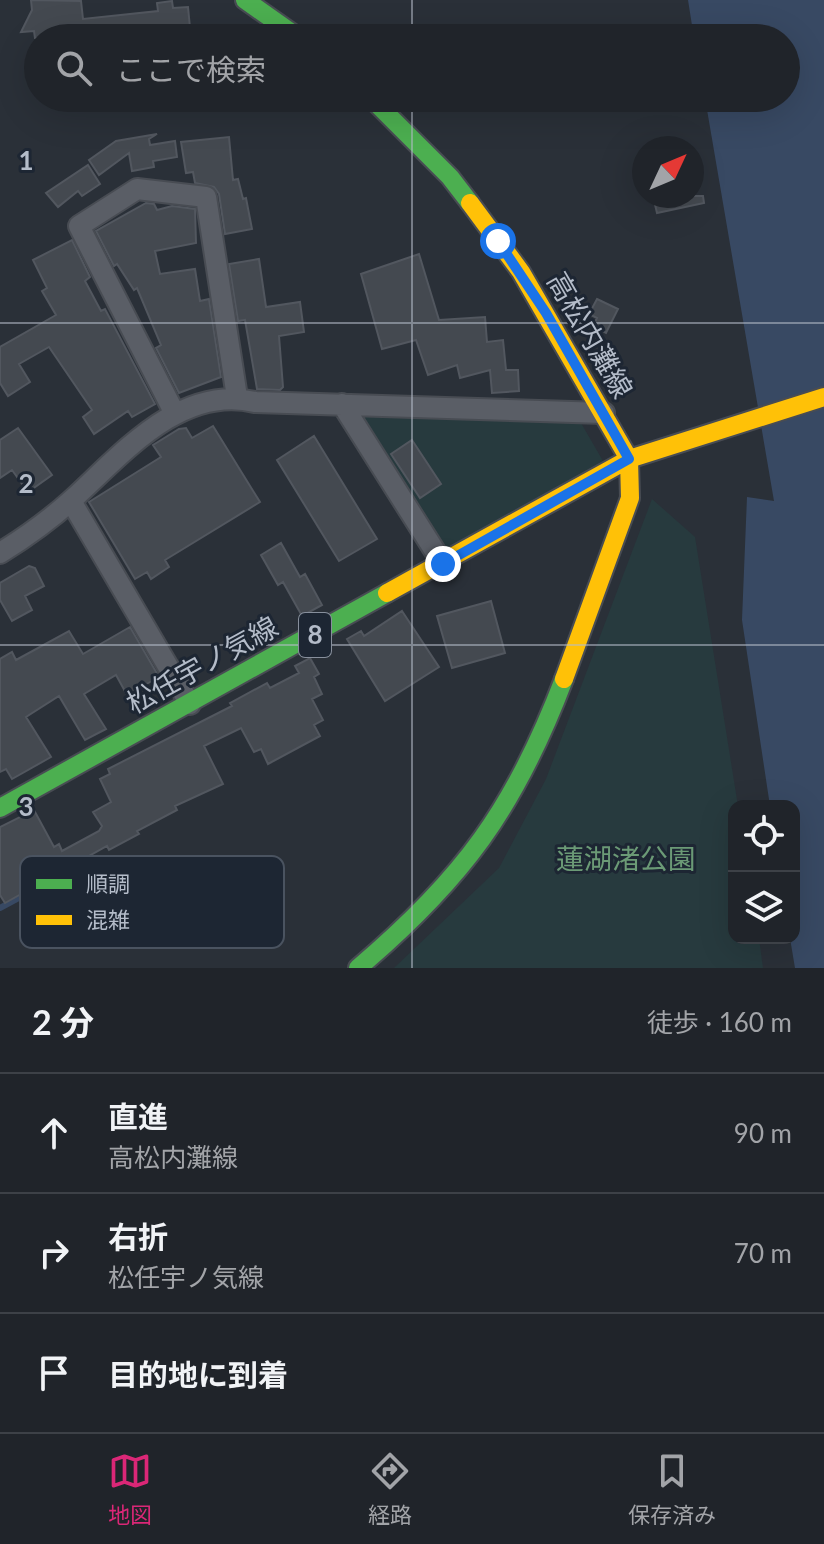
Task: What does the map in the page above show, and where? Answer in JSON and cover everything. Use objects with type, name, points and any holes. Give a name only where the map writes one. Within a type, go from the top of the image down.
[{"type":"main road","points":[[245,0],[279,24]]},
{"type":"main road","name":"高松内灘線","points":[[385,112],[450,177],[521,272],[629,459]]},
{"type":"main road","name":"松任宇ノ気線","points":[[0,808],[629,459],[824,397]]},
{"type":"main road","points":[[358,968],[426,909],[468,861],[504,805],[545,723],[630,498],[629,459]]},
{"type":"street","points":[[175,414],[79,226],[137,189],[206,197],[237,397]]},
{"type":"street","points":[[0,553],[28,536],[71,501],[129,445],[175,414],[237,397],[255,402],[604,413]]},
{"type":"street","points":[[342,404],[443,564]]},
{"type":"street","points":[[71,501],[190,704]]},
{"type":"green space","points":[[356,415],[581,423],[603,461],[447,554]]},
{"type":"green space","name":"蓮湖渚公園","points":[[652,499],[695,537],[737,800],[728,800],[728,944],[760,944],[763,968],[394,968],[499,868],[546,779]]},
{"type":"water","points":[[688,0],[824,0],[824,968],[795,968],[791,944],[800,944],[800,800],[769,800],[742,620],[747,497],[774,501],[707,112],[800,112],[800,24],[692,24]]},
{"type":"building","points":[[31,0],[81,1],[83,19],[158,11],[157,3],[172,1],[173,8],[188,7],[190,24],[25,24],[32,10]]},
{"type":"building","points":[[157,134],[149,139],[150,145],[175,141],[177,157],[153,161],[154,167],[132,171],[129,153],[99,175],[89,160],[116,141]]},
{"type":"building","points":[[229,137],[233,180],[238,179],[243,199],[246,198],[252,229],[225,234],[219,194],[214,187],[195,183],[193,172],[186,173],[181,142]]},
{"type":"building","points":[[88,165],[100,184],[82,196],[78,191],[58,207],[46,193]]},
{"type":"building","points":[[146,203],[154,204],[157,210],[172,206],[195,209],[196,243],[155,251],[160,274],[195,269],[200,301],[209,299],[221,377],[179,393],[156,348],[161,345],[137,288],[134,290],[117,264],[114,266],[96,231]]},
{"type":"building","points":[[656,208],[680,208],[657,213]]},
{"type":"building","points":[[72,240],[90,277],[85,281],[101,311],[105,309],[155,404],[132,417],[128,411],[94,434],[83,417],[92,410],[49,347],[19,364],[30,382],[8,396],[0,383],[0,347],[56,315],[42,291],[47,288],[33,260]]},
{"type":"building","points":[[419,254],[439,320],[485,317],[487,342],[503,340],[506,370],[518,370],[519,391],[492,393],[490,370],[460,378],[457,365],[428,375],[416,340],[382,349],[361,274]]},
{"type":"building","points":[[259,259],[266,307],[300,302],[304,332],[279,336],[283,387],[280,390],[257,389],[245,320],[238,321],[229,264]]},
{"type":"building","points":[[597,299],[618,309],[606,333],[593,326],[597,318],[589,314]]},
{"type":"building","points":[[213,426],[260,502],[165,560],[169,567],[151,579],[147,572],[135,579],[89,502],[161,457],[153,445],[179,429],[186,428],[192,438]]},
{"type":"building","points":[[18,428],[52,475],[28,492],[12,470],[0,478],[0,440]]},
{"type":"building","points":[[314,436],[377,539],[339,561],[277,460]]},
{"type":"building","points":[[412,440],[441,484],[420,498],[391,454]]},
{"type":"building","points":[[281,543],[300,577],[305,574],[322,605],[302,616],[283,582],[278,585],[261,555]]},
{"type":"building","points":[[29,566],[35,568],[44,586],[25,596],[32,610],[12,621],[0,600],[0,583]]},
{"type":"building","points":[[491,601],[505,653],[452,668],[437,616]]},
{"type":"building","points":[[402,611],[439,667],[385,701],[347,639],[361,631],[364,636]]},
{"type":"building","points":[[130,627],[159,677],[127,695],[116,675],[84,694],[106,729],[85,740],[59,696],[26,717],[51,757],[12,779],[6,769],[0,772],[0,659],[12,652],[16,660],[69,631],[83,654]]},
{"type":"building","points":[[310,658],[319,674],[314,677],[322,694],[312,699],[323,720],[314,725],[320,736],[268,764],[261,749],[254,752],[241,728],[204,746],[223,784],[175,806],[177,810],[109,850],[107,846],[89,856],[20,856],[20,895],[5,903],[0,895],[0,827],[34,810],[54,847],[59,844],[62,851],[99,831],[102,826],[93,812],[111,802],[100,779],[110,774],[108,769],[232,706],[230,703],[267,683],[270,688],[299,673],[295,666]]},
{"type":"waterway","points":[[0,908],[20,897]]},
{"type":"traffic: fast","points":[[245,0],[279,24]]},
{"type":"traffic: fast","points":[[385,112],[450,177],[470,203]]},
{"type":"traffic: fast","points":[[0,808],[387,593]]},
{"type":"traffic: fast","points":[[358,968],[428,903],[482,838],[526,766],[564,679]]},
{"type":"traffic: slow","points":[[470,203],[521,272],[629,459],[630,498],[564,679]]},
{"type":"traffic: slow","points":[[387,593],[629,459],[824,397]]},
{"type":"route","points":[[443,564],[629,459],[546,313],[498,241]]}]
